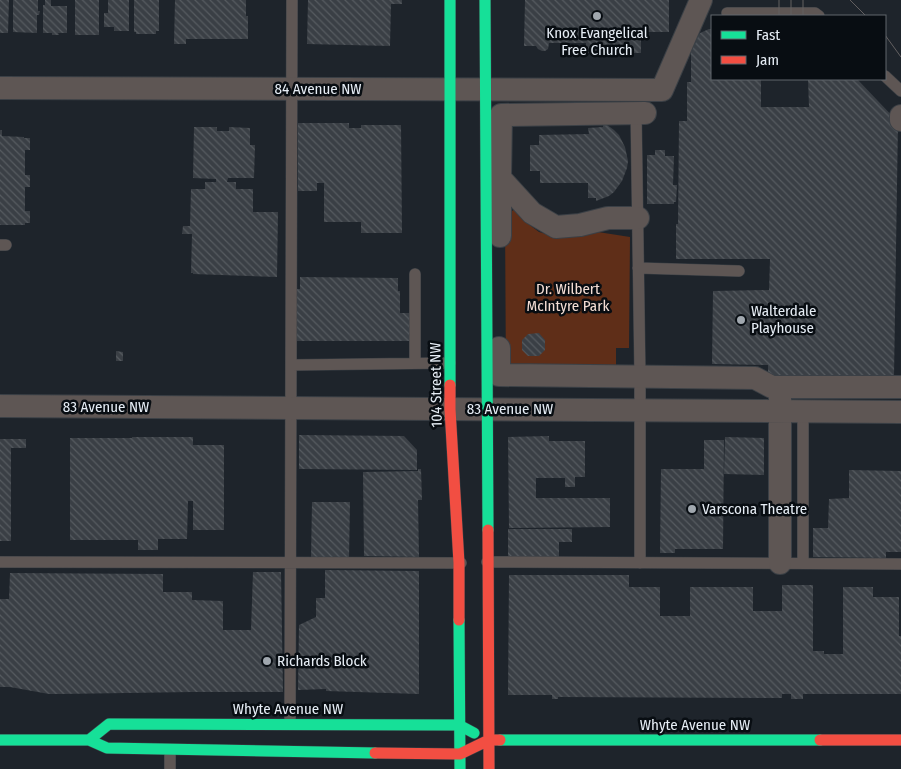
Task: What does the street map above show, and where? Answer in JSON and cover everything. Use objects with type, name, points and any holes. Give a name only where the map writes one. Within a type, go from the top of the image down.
[{"type":"main road","name":"104 Street NW","points":[[450,0],[450,409],[473,562],[489,740],[489,769]]},
{"type":"main road","name":"104 Street NW","points":[[460,769],[459,725],[486,410],[485,0]]},
{"type":"main road","name":"Whyte Avenue NW","points":[[89,740],[109,724],[459,725],[489,740]]},
{"type":"main road","name":"Whyte Avenue NW","points":[[0,740],[89,740],[108,748],[290,756],[460,754],[489,740],[901,740]]},
{"type":"street","name":"84 Avenue NW","points":[[0,88],[662,90],[701,0]]},
{"type":"street","points":[[641,113],[501,115],[499,375],[755,378],[772,386],[780,387],[901,387]]},
{"type":"street","points":[[500,178],[532,214],[556,226],[580,225],[608,218],[638,218]]},
{"type":"street","points":[[780,387],[780,563]]},
{"type":"street","name":"83 Avenue NW","points":[[0,406],[901,412]]},
{"type":"lane","points":[[290,724],[292,0]]},
{"type":"lane","points":[[727,13],[815,13],[818,15]]},
{"type":"lane","points":[[886,77],[901,91]]},
{"type":"lane","points":[[636,90],[641,113],[638,218],[640,563]]},
{"type":"lane","points":[[638,268],[739,271]]},
{"type":"lane","points":[[415,274],[415,364]]},
{"type":"lane","points":[[291,365],[450,363]]},
{"type":"lane","points":[[804,411],[804,563]]},
{"type":"lane","points":[[0,562],[901,564]]},
{"type":"lane","points":[[170,750],[170,769]]},
{"type":"green space","name":"Dr. Wilbert McIntyre Park","points":[[517,208],[527,223],[539,232],[557,237],[598,232],[630,237],[629,348],[616,348],[616,388],[506,385],[505,215]]},
{"type":"building","points":[[0,0],[9,0],[8,33],[0,33]]},
{"type":"building","points":[[13,0],[38,0],[38,11],[40,11],[39,15],[37,15],[37,33],[13,32]]},
{"type":"building","points":[[45,0],[51,0],[51,6],[67,6],[67,33],[52,35],[52,33],[43,33],[43,5],[45,5]]},
{"type":"building","points":[[75,0],[99,0],[99,35],[75,35]]},
{"type":"building","points":[[108,0],[129,0],[129,31],[114,31],[114,27],[104,27],[104,13],[108,13]]},
{"type":"building","points":[[134,0],[159,0],[159,31],[156,31],[156,34],[136,34],[134,32]]},
{"type":"building","points":[[175,0],[246,0],[248,39],[186,39],[186,44],[174,44]]},
{"type":"building","points":[[308,0],[402,0],[402,4],[391,4],[390,46],[307,44]]},
{"type":"building","name":"Knox Evangelical Free Church","points":[[525,0],[669,0],[669,32],[641,32],[641,53],[586,53],[586,43],[549,43],[548,49],[542,51],[536,46],[524,46]]},
{"type":"building","points":[[711,29],[711,80],[761,80],[761,107],[809,107],[808,80],[858,80],[898,122],[894,377],[768,376],[768,365],[712,364],[713,291],[769,290],[770,259],[676,259],[679,121],[687,121],[687,82],[691,82],[691,44],[695,44],[700,33]]},
{"type":"building","points":[[603,122],[619,135],[625,147],[628,161],[622,181],[609,196],[596,201],[596,198],[588,198],[588,183],[540,183],[540,171],[530,171],[530,145],[539,145],[539,135],[589,134],[588,128],[603,127]]},
{"type":"building","points":[[298,123],[349,123],[349,128],[361,128],[361,125],[401,125],[402,233],[361,233],[361,222],[324,222],[324,183],[317,183],[317,191],[298,191]]},
{"type":"building","points":[[194,127],[217,127],[217,131],[229,131],[229,127],[250,128],[250,145],[255,145],[254,178],[228,178],[227,182],[236,182],[236,189],[253,189],[253,212],[278,212],[277,277],[191,273],[192,234],[182,234],[183,226],[190,226],[191,189],[205,189],[205,182],[216,182],[216,179],[193,178]]},
{"type":"building","points":[[0,130],[2,130],[2,136],[30,138],[30,150],[25,150],[25,175],[30,175],[30,187],[25,187],[25,211],[30,211],[30,223],[25,223],[25,225],[0,225]]},
{"type":"building","points":[[655,150],[665,150],[665,156],[674,156],[673,185],[677,185],[676,202],[674,204],[647,204],[647,155],[655,155]]},
{"type":"building","points":[[300,277],[398,278],[400,313],[413,313],[413,341],[294,341],[294,289],[300,289]]},
{"type":"building","points":[[539,333],[545,340],[545,350],[539,356],[528,356],[522,350],[522,340],[528,334]]},
{"type":"building","points":[[116,351],[123,352],[123,361],[116,361]]},
{"type":"building","points":[[299,435],[404,436],[417,450],[417,470],[299,469]]},
{"type":"building","points":[[549,436],[549,441],[585,441],[585,477],[575,477],[575,487],[565,487],[565,478],[536,478],[536,498],[610,498],[610,527],[509,528],[508,437]]},
{"type":"building","points":[[193,437],[193,445],[224,445],[224,530],[193,530],[193,501],[188,501],[187,539],[158,539],[158,550],[138,550],[138,540],[70,540],[70,438]]},
{"type":"building","points":[[725,437],[764,438],[764,475],[724,474]]},
{"type":"building","points":[[0,439],[26,439],[26,448],[11,448],[11,541],[0,541]]},
{"type":"building","name":"Varscona Theatre","points":[[704,440],[724,440],[723,549],[675,549],[675,553],[660,553],[661,469],[704,469]]},
{"type":"building","points":[[418,469],[421,469],[422,500],[418,500],[419,557],[364,556],[363,472],[418,471]]},
{"type":"building","points":[[849,470],[901,471],[901,552],[886,552],[886,558],[813,557],[813,528],[828,528],[829,499],[849,498]]},
{"type":"building","points":[[312,502],[350,502],[349,560],[311,559]]},
{"type":"building","points":[[508,529],[572,529],[572,542],[559,542],[559,560],[508,560]]},
{"type":"building","points":[[325,570],[419,571],[419,694],[326,691],[326,689],[298,690],[299,625],[316,617],[316,598],[325,598]]},
{"type":"building","points":[[253,572],[281,572],[283,692],[49,694],[0,687],[0,599],[9,599],[10,573],[163,574],[163,592],[192,592],[192,600],[223,601],[223,630],[251,630]]},
{"type":"building","points":[[509,575],[629,575],[629,587],[660,587],[660,616],[690,616],[690,587],[753,587],[753,611],[782,611],[782,585],[813,585],[813,651],[824,651],[824,654],[843,654],[843,587],[873,587],[873,597],[899,597],[901,694],[803,694],[803,699],[791,699],[791,694],[782,694],[782,698],[558,697],[558,699],[552,699],[552,695],[508,695]]},
{"type":"tram line","points":[[779,0],[779,15]]},
{"type":"tram line","points":[[791,0],[791,15]]},
{"type":"tram line","points":[[803,0],[803,15]]},
{"type":"tram line","points":[[850,0],[865,15]]},
{"type":"tram line","points":[[886,36],[901,57]]},
{"type":"traffic: fast","points":[[450,0],[450,385]]},
{"type":"traffic: fast","points":[[485,0],[488,530]]},
{"type":"traffic: fast","points":[[459,620],[460,769]]},
{"type":"traffic: fast","points":[[89,740],[109,724],[459,725],[474,733]]},
{"type":"traffic: fast","points":[[0,740],[89,740],[107,748],[375,753]]},
{"type":"traffic: fast","points":[[500,740],[820,740]]},
{"type":"traffic: jam","points":[[450,385],[459,563],[459,620]]},
{"type":"traffic: jam","points":[[488,530],[489,769]]},
{"type":"traffic: jam","points":[[375,753],[460,754],[489,740],[500,740]]},
{"type":"traffic: jam","points":[[820,740],[901,740]]},
{"type":"place","name":"Knox Evangelical Free Church","points":[[597,16]]},
{"type":"place","name":"Walterdale Playhouse","points":[[741,320]]},
{"type":"place","name":"Varscona Theatre","points":[[692,509]]},
{"type":"place","name":"Richards Block","points":[[267,661]]}]
